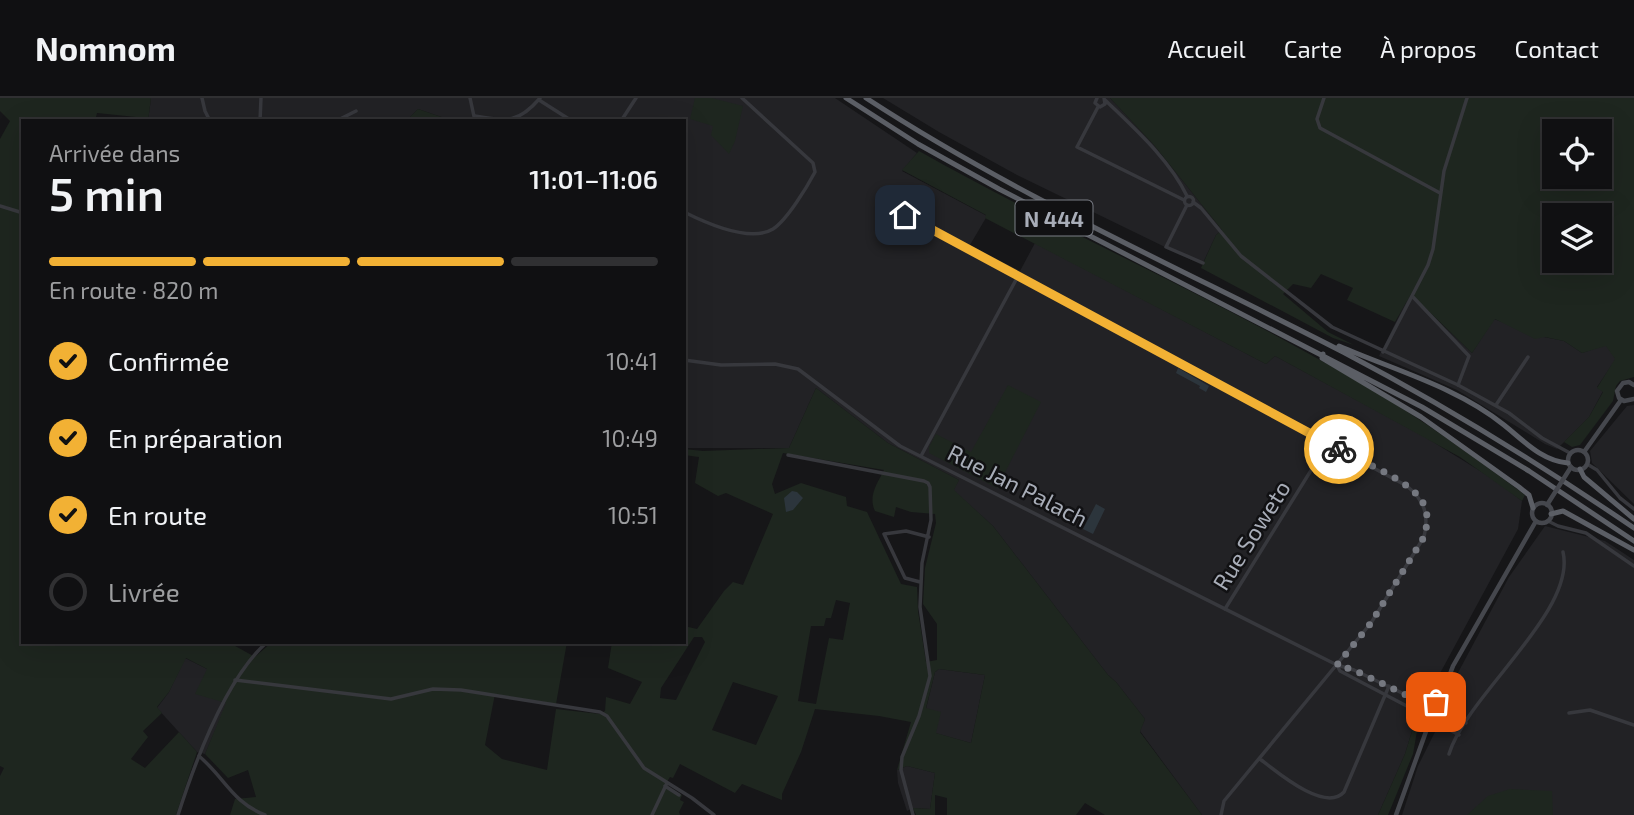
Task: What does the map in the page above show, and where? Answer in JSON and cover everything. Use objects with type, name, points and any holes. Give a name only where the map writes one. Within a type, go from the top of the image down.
[{"type":"highway","name":"N 444","points":[[846,98],[918,144],[999,189],[1323,354],[1469,435],[1634,541]]},
{"type":"highway","name":"N 444","points":[[866,98],[980,166],[1457,415],[1634,528]]},
{"type":"highway","points":[[1289,325],[1293,323],[1478,407],[1550,459],[1570,465]]},
{"type":"highway","points":[[1323,354],[1322,358],[1395,400],[1487,464],[1529,495],[1533,508]]},
{"type":"highway","points":[[1580,469],[1584,477],[1634,519]]},
{"type":"highway","points":[[1551,514],[1563,511],[1634,550]]},
{"type":"main road","points":[[1634,385],[1626,382],[1620,385],[1617,391],[1621,400],[1627,402],[1634,399]]},
{"type":"main road","points":[[1584,452],[1621,400]]},
{"type":"main road","points":[[1547,505],[1570,465],[1570,453],[1578,450],[1584,452],[1588,458],[1587,464],[1580,469],[1570,465]]},
{"type":"main road","points":[[1538,504],[1547,505],[1551,514],[1548,521],[1536,521],[1532,514],[1533,508],[1538,504]]},
{"type":"main road","points":[[1439,703],[1453,666],[1536,521]]},
{"type":"main road","points":[[1439,703],[1445,708],[1447,715],[1441,725],[1429,726],[1422,714],[1427,705],[1439,703]]},
{"type":"main road","points":[[1396,815],[1429,726]]},
{"type":"street","points":[[202,98],[209,119]]},
{"type":"street","points":[[260,119],[261,98]]},
{"type":"street","points":[[470,98],[475,119]]},
{"type":"street","points":[[622,119],[636,98]]},
{"type":"street","points":[[686,213],[705,223],[729,230],[766,232],[779,224],[815,172],[813,163],[742,98]]},
{"type":"street","points":[[1324,98],[1317,120],[1320,128],[1440,193]]},
{"type":"street","points":[[1383,352],[1413,297],[1433,249],[1444,172],[1467,98]]},
{"type":"street","points":[[515,119],[539,99],[569,119]]},
{"type":"street","points":[[1096,99],[1101,106],[1120,114]]},
{"type":"street","points":[[1203,263],[1166,247],[1186,200],[1181,183],[1105,99],[1077,147],[1186,200],[1193,202],[1241,256],[1332,327],[1496,405],[1542,438],[1570,453]]},
{"type":"street","points":[[340,119],[356,111]]},
{"type":"street","points":[[1186,200],[1193,198],[1193,202]]},
{"type":"street","points":[[0,206],[21,212]]},
{"type":"street","points":[[889,207],[1407,486],[1422,502],[1428,522],[1424,537],[1371,623],[1224,801],[1221,815]]},
{"type":"street","points":[[921,456],[1018,276]]},
{"type":"street","points":[[1413,297],[1469,356],[1458,385]]},
{"type":"street","points":[[1496,405],[1528,357]]},
{"type":"street","name":"Rue Jan Palach","points":[[686,360],[720,365],[775,364],[798,369],[881,434],[921,456],[1337,665],[1354,670],[1427,705]]},
{"type":"street","name":"Rue Soweto","points":[[1226,609],[1328,443]]},
{"type":"street","points":[[788,455],[928,483],[931,520],[920,582],[920,607],[930,676],[919,716],[902,757],[901,770],[913,815]]},
{"type":"street","points":[[1587,464],[1597,470],[1620,498],[1634,509]]},
{"type":"street","points":[[1548,521],[1586,533],[1634,566]]},
{"type":"street","points":[[920,582],[905,578],[884,534],[906,531],[929,537]]},
{"type":"street","points":[[1449,754],[1466,723],[1551,606],[1563,578],[1566,562],[1563,552]]},
{"type":"street","points":[[178,815],[199,756],[236,680],[243,668],[265,644]]},
{"type":"street","name":"Rue Jan Palach","points":[[1337,665],[1340,671],[1422,714]]},
{"type":"street","points":[[236,680],[391,699],[433,689],[461,690],[600,712],[607,716],[644,768],[679,794]]},
{"type":"street","points":[[1260,758],[1291,783],[1328,798],[1336,798],[1344,792],[1389,687]]},
{"type":"street","points":[[1569,712],[1590,710],[1634,726]]},
{"type":"street","points":[[1447,715],[1466,723]]},
{"type":"street","points":[[1441,725],[1459,735]]},
{"type":"street","points":[[199,756],[211,766],[241,803],[265,815]]},
{"type":"street","points":[[652,815],[666,785]]},
{"type":"street","points":[[666,785],[713,815]]},
{"type":"shaded area","points":[[0,98],[151,98],[148,119],[97,113],[96,119],[21,119],[21,644],[232,644],[255,657],[270,644],[567,644],[556,704],[495,694],[485,745],[502,759],[547,770],[556,709],[600,714],[605,711],[606,697],[630,704],[642,682],[608,668],[612,644],[686,644],[686,626],[697,629],[733,582],[743,585],[773,514],[726,493],[718,496],[695,483],[699,457],[686,455],[686,449],[789,448],[816,388],[888,443],[959,480],[954,490],[993,526],[1145,719],[1140,732],[1202,815],[1105,815],[1085,803],[1076,815],[947,815],[947,798],[935,795],[935,815],[916,815],[913,808],[930,809],[935,773],[907,766],[897,770],[911,722],[815,709],[782,800],[742,784],[735,793],[680,764],[673,778],[670,777],[665,785],[682,795],[680,800],[684,802],[680,815],[230,815],[235,799],[256,797],[248,770],[228,778],[205,754],[226,703],[195,694],[207,669],[186,658],[169,692],[157,707],[162,713],[143,731],[148,737],[131,759],[145,768],[179,732],[197,752],[176,815],[0,815],[0,776],[4,768],[0,766],[0,139],[10,121],[0,111]],"holes":[[[783,453],[884,470],[873,495],[875,511],[894,517],[896,507],[911,512],[935,514],[936,523],[925,568],[923,604],[937,624],[937,660],[926,662],[917,587],[901,584],[867,512],[847,506],[846,497],[801,483],[775,494],[772,484]],[[836,600],[850,603],[843,640],[829,638],[816,704],[798,701],[811,626],[824,626],[826,618],[831,618]],[[694,637],[702,637],[705,642],[676,700],[660,698],[661,688]],[[939,669],[985,675],[971,743],[936,733],[941,712],[926,708],[935,672]],[[733,682],[778,696],[756,745],[712,730]]]},
{"type":"shaded area","points":[[151,98],[835,98],[917,153],[902,171],[987,216],[970,245],[1020,271],[1035,243],[1266,364],[1275,356],[1425,437],[1498,482],[1522,501],[1518,529],[1418,714],[1411,711],[1412,731],[1405,754],[1378,815],[1202,815],[1140,731],[1145,719],[993,526],[953,490],[959,480],[888,443],[816,388],[789,448],[686,448],[686,119],[447,119],[418,109],[408,119],[148,119]]},
{"type":"shaded area","points":[[695,98],[712,98],[743,106],[735,141],[729,154],[711,135],[713,126],[690,119]]},
{"type":"shaded area","points":[[883,98],[1110,98],[1154,145],[1222,230],[1216,235],[1202,265],[1017,175]]},
{"type":"shaded area","points":[[1110,98],[1634,98],[1634,377],[1620,381],[1616,386],[1613,401],[1580,445],[1572,447],[1564,442],[1589,417],[1603,392],[1597,388],[1615,359],[1606,346],[1582,353],[1564,341],[1545,337],[1535,339],[1495,319],[1472,353],[1411,294],[1395,322],[1347,300],[1353,288],[1321,274],[1311,288],[1293,284],[1283,294],[1328,332],[1354,345],[1333,338],[1201,268],[1216,235],[1222,230],[1154,145]]},
{"type":"shaded area","points":[[418,109],[447,119],[408,119]]},
{"type":"shaded area","points":[[919,151],[1337,369],[1461,448],[1525,495],[1522,501],[1460,457],[1275,356],[1266,364],[985,218],[986,215],[902,170]]},
{"type":"shaded area","points":[[1410,294],[1472,353],[1494,319],[1544,337],[1564,341],[1582,353],[1606,345],[1616,359],[1597,387],[1603,391],[1589,417],[1557,449],[1457,390],[1379,356]]},
{"type":"shaded area","points":[[1178,368],[1209,386],[1206,392],[1176,373]]},
{"type":"shaded area","points":[[1008,385],[1041,402],[997,488],[929,453],[936,434],[971,452]]},
{"type":"shaded area","points":[[1634,405],[1634,504],[1592,463],[1590,451],[1627,406]]},
{"type":"shaded area","points":[[792,491],[803,498],[793,510],[786,512],[784,498]]},
{"type":"shaded area","points":[[1096,504],[1105,509],[1093,534],[1083,529]]},
{"type":"shaded area","points":[[1545,526],[1605,541],[1634,560],[1634,815],[1402,815],[1418,766],[1435,732],[1448,722],[1452,684],[1509,577]]},
{"type":"shaded area","points":[[185,658],[207,669],[220,701],[227,703],[205,754],[197,752],[157,708],[169,692]]},
{"type":"shaded area","points":[[939,669],[985,675],[971,743],[935,733],[926,709],[935,672]]},
{"type":"shaded area","points":[[1431,705],[1439,705],[1444,714],[1442,721],[1431,723],[1426,718],[1426,710]]},
{"type":"shaded area","points":[[1411,711],[1418,714],[1419,720],[1413,754],[1388,815],[1378,815],[1405,754],[1412,731]]},
{"type":"shaded area","points":[[907,766],[935,773],[930,809],[913,808],[907,811],[898,783],[897,770]]},
{"type":"shaded area","points":[[1510,789],[1552,791],[1553,815],[1467,815],[1488,796]]},
{"type":"way so far","points":[[1339,449],[1407,486],[1418,495],[1425,507],[1428,522],[1424,537],[1371,623],[1337,665],[1343,665],[1427,705],[1436,702]]},
{"type":"route","points":[[905,215],[1339,449]]}]
